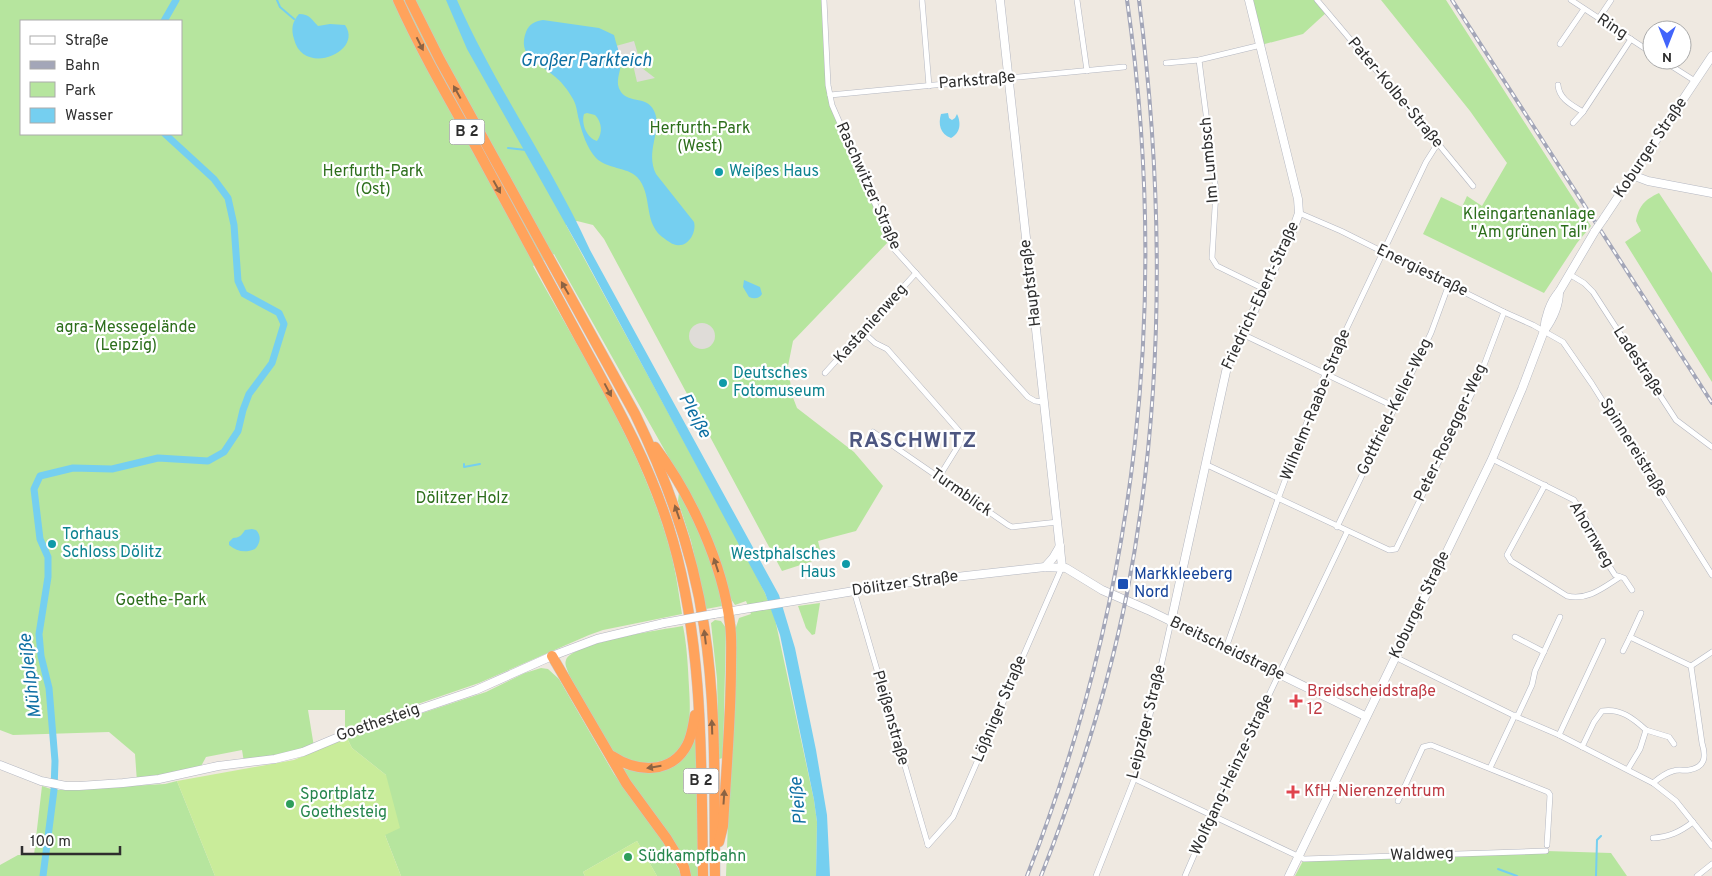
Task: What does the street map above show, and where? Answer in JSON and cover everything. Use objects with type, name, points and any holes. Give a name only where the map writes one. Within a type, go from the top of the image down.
[{"type":"highway","name":"B 2","points":[[398,0],[431,65],[643,431],[658,462],[677,513],[693,569],[704,627],[710,678],[715,876]]},
{"type":"highway","name":"B 2","points":[[410,0],[543,260],[626,426],[660,499],[683,578],[694,645],[698,686],[703,876]]},
{"type":"highway","points":[[643,431],[667,464],[702,529],[717,567],[728,612],[731,633],[731,693],[723,826],[715,863]]},
{"type":"highway","points":[[552,656],[626,783],[667,838],[684,867],[686,876]]},
{"type":"highway","points":[[609,754],[622,763],[641,768],[650,769],[670,762],[683,750],[690,737],[693,728],[698,686]]},
{"type":"main road","name":"Hauptstraße","points":[[1000,0],[1062,567]]},
{"type":"main road","name":"Friedrich-Ebert-Straße","points":[[1171,622],[1225,374],[1299,213],[1298,199],[1249,0]]},
{"type":"main road","name":"Koburger Straße","points":[[1289,876],[1492,459],[1544,331],[1554,314],[1559,300],[1559,292],[1595,231],[1712,56]]},
{"type":"main road","points":[[1632,175],[1648,181],[1712,193]]},
{"type":"main road","points":[[1045,566],[1053,558],[1060,543]]},
{"type":"main road","name":"Dölitzer Straße","points":[[749,608],[911,582],[1045,566],[1062,567]]},
{"type":"main road","name":"Breitscheidstraße","points":[[1062,567],[1102,590],[1366,716]]},
{"type":"main road","name":"Goethesteig","points":[[0,766],[41,781],[59,785],[79,786],[124,783],[218,766],[275,759],[476,690],[552,656],[597,639],[664,623],[749,608]]},
{"type":"street","name":"Raschwitzer Straße","points":[[824,0],[830,95],[842,128],[895,250],[1028,397],[1035,401],[1043,402]]},
{"type":"street","points":[[922,0],[930,86]]},
{"type":"street","points":[[1077,0],[1088,71]]},
{"type":"street","name":"Pater-Kolbe-Straße","points":[[1317,0],[1438,142],[1472,186]]},
{"type":"street","name":"Ring","points":[[1571,0],[1642,46]]},
{"type":"street","points":[[1599,18],[1611,0]]},
{"type":"street","points":[[1560,44],[1584,8]]},
{"type":"street","points":[[1573,123],[1583,112],[1631,39]]},
{"type":"street","points":[[1166,63],[1199,60],[1261,45]]},
{"type":"street","name":"Im Lumbsch","points":[[1199,60],[1216,191],[1212,258],[1217,266],[1264,290]]},
{"type":"street","name":"Parkstraße","points":[[830,95],[1008,79],[1124,66]]},
{"type":"street","points":[[1677,70],[1695,82]]},
{"type":"street","points":[[1558,85],[1560,93],[1565,100],[1583,112]]},
{"type":"street","name":"Wilhelm-Raabe-Straße","points":[[1226,648],[1278,499],[1325,374],[1426,162],[1438,142]]},
{"type":"street","name":"Energiestraße","points":[[1299,213],[1340,230],[1544,331]]},
{"type":"street","name":"Kastanienweg","points":[[825,373],[916,274]]},
{"type":"street","name":"Ladestraße","points":[[1569,274],[1584,283],[1593,292],[1676,420],[1712,447]]},
{"type":"street","name":"Gottfried-Keller-Weg","points":[[1337,527],[1431,333],[1449,284]]},
{"type":"street","name":"Peter-Rosegger-Weg","points":[[1347,532],[1389,550],[1396,549],[1478,381],[1504,312]]},
{"type":"street","name":"Spinnereistraße","points":[[1544,331],[1557,338],[1569,348],[1712,574]]},
{"type":"street","points":[[864,332],[875,343],[887,349],[959,431],[960,443],[939,477]]},
{"type":"street","points":[[1242,334],[1395,407]]},
{"type":"street","name":"Turmblick","points":[[874,432],[1012,527],[1058,522]]},
{"type":"street","name":"Ahornweg","points":[[1492,459],[1574,500],[1594,533],[1593,541],[1615,575],[1624,578],[1632,590]]},
{"type":"street","points":[[1205,464],[1347,532]]},
{"type":"street","points":[[1545,485],[1507,555],[1511,561],[1567,596],[1574,598],[1591,595],[1620,577]]},
{"type":"street","name":"Wolfgang-Heinze-Straße","points":[[1185,876],[1211,816],[1347,532]]},
{"type":"street","name":"Lößniger Straße","points":[[928,845],[953,818],[1062,567]]},
{"type":"street","name":"Pleißenstraße","points":[[854,591],[928,845]]},
{"type":"street","points":[[1623,650],[1640,613]]},
{"type":"street","points":[[1490,768],[1532,685],[1535,672],[1560,617]]},
{"type":"street","name":"Leipziger Straße","points":[[1096,876],[1134,778],[1171,622]]},
{"type":"street","points":[[1630,637],[1690,666]]},
{"type":"street","points":[[1515,638],[1544,652]]},
{"type":"street","points":[[1559,735],[1603,641]]},
{"type":"street","points":[[1690,666],[1712,652]]},
{"type":"street","points":[[1394,657],[1559,735],[1653,783],[1676,801],[1710,839],[1712,846]]},
{"type":"street","points":[[1653,783],[1667,772],[1690,770],[1703,763],[1705,754],[1690,666]]},
{"type":"street","points":[[1582,747],[1594,722],[1602,711],[1612,709],[1627,715],[1646,730],[1669,737],[1674,744]]},
{"type":"street","points":[[1628,770],[1640,749],[1646,730]]},
{"type":"street","points":[[1398,801],[1423,747],[1431,745],[1548,792],[1550,795],[1547,844]]},
{"type":"street","points":[[1134,778],[1298,857]]},
{"type":"street","points":[[1653,838],[1667,837],[1683,830],[1693,822]]},
{"type":"street","name":"Waldweg","points":[[1298,857],[1304,859],[1359,858],[1546,851]]},
{"type":"street","points":[[1697,876],[1712,864]]},
{"type":"green space","points":[[0,0],[824,0],[830,95],[889,241],[793,341],[788,366],[792,395],[797,408],[854,452],[883,486],[856,531],[818,541],[822,558],[782,571],[604,239],[593,225],[577,221],[566,225],[748,559],[765,593],[775,619],[814,800],[817,822],[816,876],[726,876],[735,630],[739,618],[751,614],[746,601],[735,605],[731,599],[673,465],[554,254],[533,266],[608,399],[641,468],[670,548],[682,614],[603,630],[479,683],[345,729],[345,710],[308,710],[314,747],[244,762],[242,750],[206,757],[199,770],[137,782],[135,754],[109,732],[13,735],[0,730]]},
{"type":"green space","points":[[1249,0],[1317,0],[1327,12],[1303,34],[1261,45]]},
{"type":"green space","name":"Kleingartenanlage \"Am grünen Tal\"","points":[[1381,0],[1446,0],[1591,226],[1577,243],[1544,293],[1423,234],[1441,197],[1462,207],[1467,196],[1482,206],[1507,163],[1470,111]]},
{"type":"green space","points":[[1659,193],[1712,273],[1712,382],[1625,242],[1641,231],[1636,221],[1639,211],[1646,201]]},
{"type":"green space","points":[[679,492],[705,548],[715,576],[722,606],[706,609],[691,541],[678,501]]},
{"type":"green space","points":[[820,603],[815,634],[812,635],[806,628],[798,606]]},
{"type":"green space","points":[[715,620],[721,621],[726,628],[723,758],[719,759],[717,679],[711,623]]},
{"type":"green space","points":[[683,626],[690,700],[689,725],[686,737],[674,755],[663,761],[635,762],[619,756],[610,749],[569,675],[566,660],[572,654],[584,648],[601,643]]},
{"type":"green space","points":[[541,668],[548,669],[559,679],[614,774],[666,845],[682,876],[657,876],[637,841],[583,872],[585,876],[401,876],[385,835],[386,775],[352,748],[347,738],[486,692],[525,673]]},
{"type":"green space","name":"Sportplatz Goethesteig","points":[[347,738],[352,748],[386,775],[400,828],[385,835],[401,876],[215,876],[177,781],[294,760]]},
{"type":"green space","points":[[694,740],[696,741],[698,876],[690,876],[642,798],[621,768],[646,772],[655,771],[669,763]]},
{"type":"green space","points":[[177,781],[215,876],[0,876],[0,865],[18,855],[34,855],[42,786],[54,790],[64,790],[165,784]]},
{"type":"green space","name":"Südkampfbahn","points":[[637,841],[657,876],[585,876],[583,872]]},
{"type":"green space","points":[[1546,851],[1611,853],[1627,876],[1295,876],[1304,859]]},
{"type":"shaded area","points":[[634,41],[642,68],[655,78],[637,82],[631,56],[620,59],[616,46]]},
{"type":"shaded area","points":[[702,323],[711,327],[715,336],[711,345],[702,349],[693,345],[689,336],[693,327]]},
{"type":"water","points":[[446,0],[457,0],[488,64],[575,218],[590,250],[779,595],[795,648],[816,750],[827,815],[830,876],[816,876],[817,822],[814,800],[780,635],[765,593],[583,255],[467,49]]},
{"type":"water","points":[[299,14],[308,16],[318,26],[330,24],[345,25],[349,35],[346,44],[340,51],[330,56],[308,57],[300,50],[293,35],[292,29]]},
{"type":"water","name":"Großer Parkteich","points":[[540,20],[599,28],[614,35],[621,62],[618,81],[619,88],[625,96],[644,102],[652,107],[657,120],[652,157],[653,166],[656,174],[694,222],[694,231],[687,243],[683,245],[673,244],[661,236],[655,230],[645,191],[637,177],[628,171],[601,162],[587,145],[571,96],[559,80],[530,58],[524,47],[527,29],[533,23]],"holes":[[[584,114],[595,115],[601,128],[597,141],[590,137],[583,122]]]},
{"type":"water","points":[[948,113],[949,118],[952,120],[957,114],[959,120],[957,133],[951,138],[944,134],[940,125],[941,114]]},
{"type":"water","points":[[744,280],[760,287],[761,296],[756,298],[749,297],[743,287]]},
{"type":"water","points":[[252,529],[258,532],[260,537],[255,549],[242,551],[229,545],[233,538],[240,536],[245,530]]},
{"type":"waterway","name":"Mühlpleiße","points":[[165,20],[176,0]]},
{"type":"waterway","points":[[277,0],[280,7],[294,19]]},
{"type":"waterway","points":[[43,876],[54,790],[55,761],[49,688],[41,656],[39,634],[48,577],[48,557],[40,539],[34,489],[40,476],[73,468],[112,469],[158,458],[208,461],[224,452],[238,431],[249,394],[272,363],[284,324],[279,313],[244,294],[238,281],[234,225],[228,198],[214,179],[166,135]]},
{"type":"waterway","points":[[508,148],[526,150]]},
{"type":"waterway","points":[[464,464],[464,467],[480,464]]},
{"type":"waterway","points":[[1596,876],[1597,840],[1601,836]]},
{"type":"waterway","points":[[1498,869],[1517,876]]},
{"type":"railway","points":[[1027,876],[1065,770],[1096,662],[1119,554],[1135,444],[1144,334],[1145,223],[1140,112],[1127,0]]},
{"type":"railway","points":[[1041,876],[1079,772],[1111,665],[1127,593],[1139,520],[1148,446],[1154,372],[1157,297],[1156,223],[1153,148],[1139,0]]},
{"type":"railway","points":[[1452,0],[1712,403]]},
{"type":"place","name":"Weißes Haus","points":[[719,172]]},
{"type":"place","name":"Deutsches Fotomuseum","points":[[723,383]]},
{"type":"place","name":"Torhaus Schloss Dölitz","points":[[52,544]]},
{"type":"place","name":"Westphalsches Haus","points":[[846,564]]},
{"type":"place","name":"Markkleeberg Nord","points":[[1123,584]]},
{"type":"place","name":"Breidscheidstraße 12","points":[[1296,701]]},
{"type":"place","name":"KfH-Nierenzentrum","points":[[1293,792]]},
{"type":"place","name":"Sportplatz Goethesteig","points":[[290,804]]},
{"type":"place","name":"Südkampfbahn","points":[[628,857]]},
{"type":"district","name":"RASCHWITZ","points":[[913,441]]},
{"type":"park label","name":"Herfurth-Park (West)","points":[[700,138]]},
{"type":"park label","name":"Herfurth-Park (Ost)","points":[[373,181]]},
{"type":"park label","name":"agra-Messegelände (Leipzig)","points":[[126,337]]},
{"type":"park label","name":"Dölitzer Holz","points":[[462,499]]},
{"type":"park label","name":"Goethe-Park","points":[[161,601]]},
{"type":"water label","name":"Pleiße","points":[[694,416]]},
{"type":"water label","name":"Pleiße","points":[[799,801]]}]
